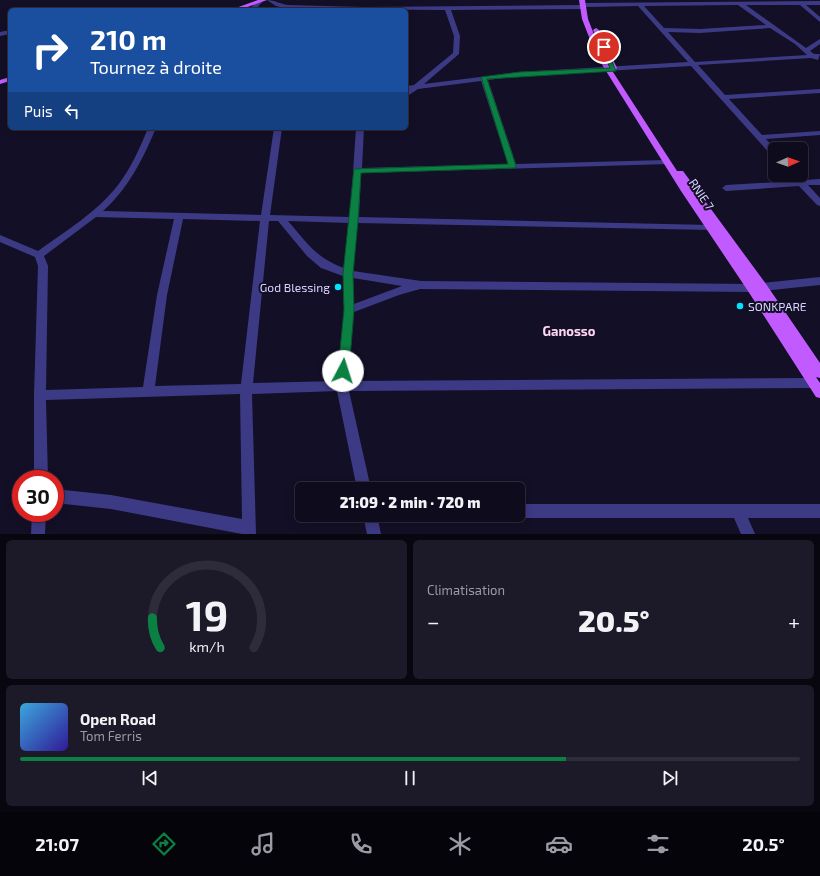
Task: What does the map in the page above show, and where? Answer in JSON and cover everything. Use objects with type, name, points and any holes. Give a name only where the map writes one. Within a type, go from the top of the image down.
[{"type":"main road","points":[[239,8],[262,1]]},
{"type":"main road","name":"RNIE 7","points":[[584,3],[585,19],[599,55],[611,70],[757,288],[818,374]]},
{"type":"main road","name":"RNIE 7","points":[[611,70],[666,162],[710,228],[757,288],[818,374],[820,393]]},
{"type":"street","points":[[270,0],[292,8]]},
{"type":"street","points":[[254,8],[262,1]]},
{"type":"street","points":[[408,9],[584,3],[740,4],[816,2]]},
{"type":"street","points":[[801,3],[820,20]]},
{"type":"street","points":[[639,4],[768,146]]},
{"type":"street","points":[[740,4],[816,56],[820,62]]},
{"type":"street","points":[[418,86],[456,54],[457,36],[448,9]]},
{"type":"street","points":[[662,30],[700,31],[761,28],[768,27],[770,24]]},
{"type":"street","points":[[807,50],[820,41]]},
{"type":"street","points":[[408,89],[418,86],[520,74],[611,70],[692,63],[816,56]]},
{"type":"street","points":[[484,78],[512,166]]},
{"type":"street","points":[[723,97],[820,91]]},
{"type":"street","points":[[39,255],[94,214],[121,186],[151,130]]},
{"type":"street","points":[[64,497],[111,502],[249,531],[246,389],[265,218],[278,130]]},
{"type":"street","points":[[360,130],[354,220],[348,274],[349,310],[342,386],[363,482]]},
{"type":"street","points":[[760,137],[820,132]]},
{"type":"street","points":[[357,170],[666,162]]},
{"type":"street","points":[[726,188],[820,182]]},
{"type":"street","points":[[801,183],[820,203]]},
{"type":"street","points":[[94,214],[710,228]]},
{"type":"street","points":[[148,392],[162,295],[179,216]]},
{"type":"street","points":[[280,218],[317,260],[325,265],[348,274],[421,285],[757,288],[820,282]]},
{"type":"street","points":[[0,238],[39,255],[43,266],[44,282],[40,395],[41,470]]},
{"type":"street","points":[[349,310],[397,291],[421,285]]},
{"type":"street","points":[[40,395],[818,374]]},
{"type":"street","points":[[525,511],[820,511]]},
{"type":"street","points":[[738,511],[748,534]]},
{"type":"street","points":[[38,534],[39,522]]},
{"type":"street","points":[[371,522],[374,534]]},
{"type":"place","name":"God Blessing","points":[[338,287]]},
{"type":"place","name":"SONKPARE","points":[[740,306]]},
{"type":"district","name":"Ganosso","points":[[569,331]]},
{"type":"route","points":[[343,371],[349,310],[348,274],[354,220],[357,170],[512,166],[484,78],[520,74],[614,70],[604,47]]}]
